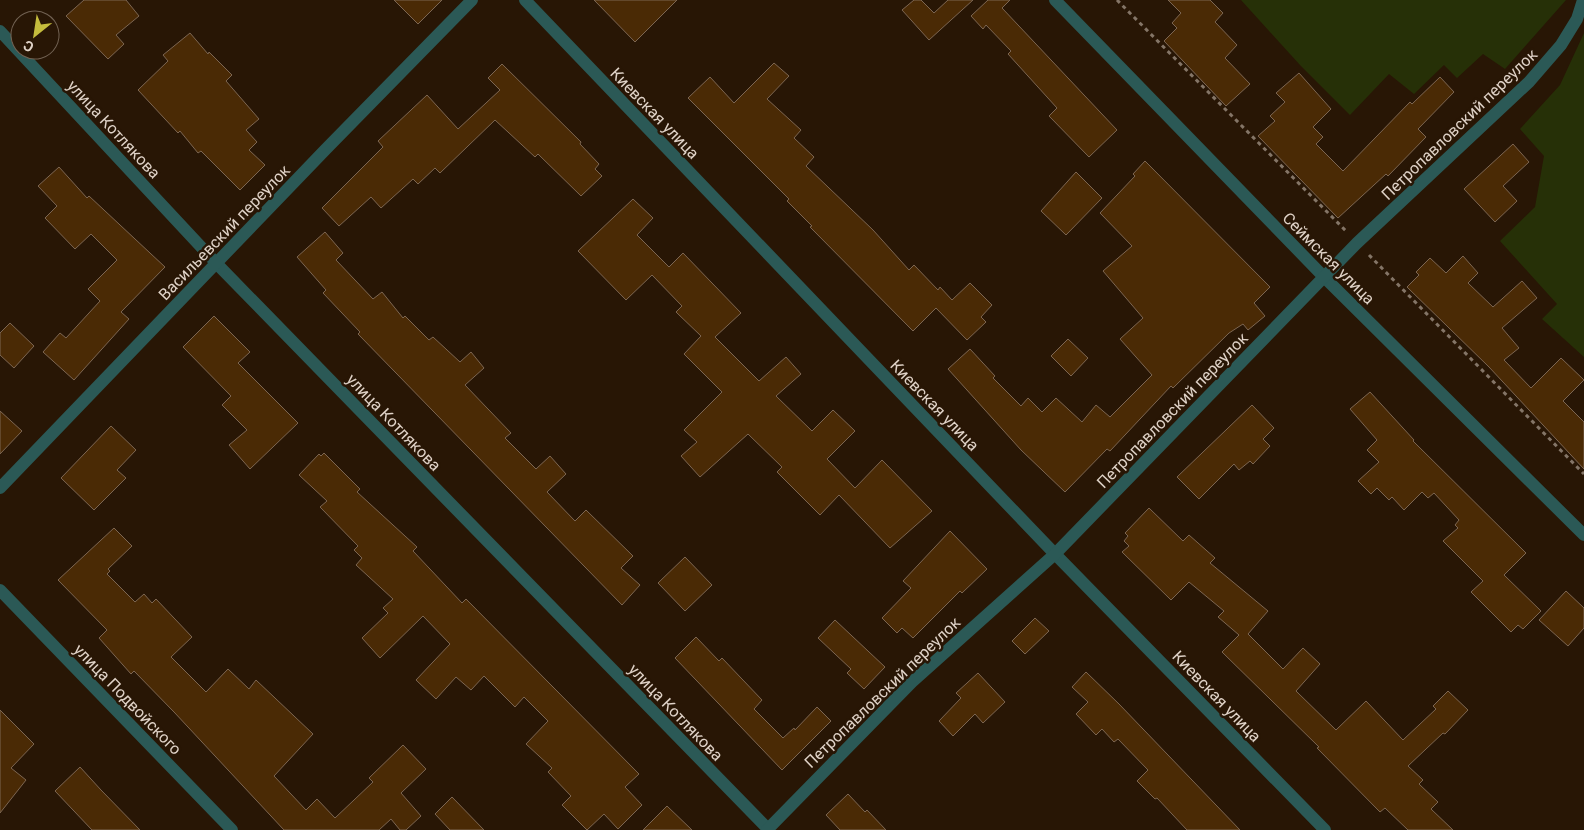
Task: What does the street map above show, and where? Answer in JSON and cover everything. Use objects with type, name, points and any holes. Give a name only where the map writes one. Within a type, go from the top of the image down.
[{"type":"street","name":"Васильевский переулок","points":[[0,488],[472,0]]},
{"type":"street","name":"Киевская улица","points":[[524,0],[1055,554],[1325,830]]},
{"type":"street","name":"Сеймская улица","points":[[1055,0],[1324,276],[1584,535]]},
{"type":"street","name":"Петропавловский переулок","points":[[768,830],[912,682],[1055,554],[1324,276],[1529,82],[1561,45],[1576,19],[1583,0]]},
{"type":"street","name":"улица Котлякова","points":[[0,31],[217,264],[768,830]]},
{"type":"street","name":"улица Подвойского","points":[[0,590],[232,830]]},
{"type":"green space","points":[[1241,0],[1566,0],[1505,69],[1483,54],[1457,78],[1444,65],[1414,94],[1389,74],[1350,115],[1300,65]]},
{"type":"green space","points":[[1584,33],[1584,357],[1542,319],[1557,304],[1500,241],[1535,207],[1544,156],[1520,129],[1560,85]]},
{"type":"building","points":[[84,0],[126,0],[139,16],[116,35],[124,44],[108,59],[66,16]]},
{"type":"building","points":[[394,0],[442,0],[418,24]]},
{"type":"building","points":[[594,0],[677,0],[635,42]]},
{"type":"building","points":[[914,0],[921,0],[934,13],[948,0],[973,0],[929,40],[902,10]]},
{"type":"building","points":[[988,0],[1010,0],[1002,8],[1117,130],[1089,157],[1049,116],[1057,108],[1008,54],[1011,51],[986,25],[983,29],[971,16]]},
{"type":"building","points":[[1168,0],[1210,0],[1223,13],[1215,22],[1237,45],[1225,58],[1250,84],[1226,106],[1164,41],[1177,28],[1172,23],[1181,13]]},
{"type":"building","points":[[190,33],[208,54],[209,52],[232,75],[226,81],[259,119],[246,130],[257,142],[249,150],[265,165],[240,190],[201,151],[198,153],[180,131],[178,133],[138,90],[168,61],[163,55]]},
{"type":"building","points":[[774,63],[789,76],[767,99],[801,130],[794,138],[814,157],[806,166],[873,230],[909,270],[914,265],[938,290],[940,287],[952,300],[970,283],[992,305],[981,317],[986,322],[967,340],[936,308],[913,331],[810,227],[812,226],[787,201],[789,199],[688,98],[710,77],[734,103]]},
{"type":"building","points":[[502,64],[581,142],[580,144],[599,164],[595,169],[602,176],[581,196],[538,154],[535,157],[495,120],[440,173],[435,168],[418,184],[413,179],[381,208],[371,197],[339,226],[322,208],[383,147],[378,141],[427,95],[458,129],[500,90],[488,78]]},
{"type":"building","points":[[1299,73],[1331,109],[1313,127],[1323,137],[1316,144],[1343,171],[1410,102],[1412,104],[1440,77],[1454,92],[1418,129],[1426,137],[1388,176],[1386,174],[1338,218],[1258,136],[1275,121],[1270,116],[1285,102],[1276,93]]},
{"type":"building","points":[[1513,144],[1529,162],[1503,186],[1517,201],[1495,222],[1464,189]]},
{"type":"building","points":[[1145,161],[1270,287],[1254,303],[1265,316],[1248,330],[1243,324],[1229,333],[1173,388],[1171,386],[1110,451],[1107,449],[1065,492],[1021,450],[948,369],[970,349],[995,376],[993,378],[1021,406],[1028,398],[1042,412],[1056,398],[1082,422],[1096,405],[1110,417],[1152,375],[1120,339],[1143,318],[1103,271],[1132,246],[1100,213],[1135,176],[1133,174]]},
{"type":"building","points":[[59,167],[87,198],[89,196],[165,267],[121,312],[129,319],[74,380],[43,352],[60,333],[66,338],[100,301],[88,289],[117,260],[91,234],[75,249],[45,218],[57,206],[38,186]]},
{"type":"building","points":[[1076,172],[1102,198],[1066,235],[1041,211]]},
{"type":"building","points":[[633,199],[653,218],[637,235],[669,267],[683,253],[741,313],[715,337],[759,381],[786,357],[801,374],[776,396],[812,431],[833,410],[855,431],[827,459],[855,488],[882,460],[932,511],[890,548],[839,495],[820,515],[777,472],[782,467],[748,434],[700,477],[681,456],[697,442],[684,430],[722,392],[684,354],[701,336],[676,312],[682,306],[652,275],[626,300],[578,251]]},
{"type":"building","points":[[325,232],[343,253],[336,260],[373,299],[382,292],[403,318],[405,316],[429,340],[433,337],[460,362],[471,352],[484,368],[465,385],[511,433],[505,438],[536,469],[550,456],[566,474],[547,492],[575,521],[586,510],[633,556],[621,568],[640,585],[622,605],[358,334],[360,332],[323,293],[326,290],[297,257]]},
{"type":"building","points":[[1463,256],[1478,273],[1468,283],[1493,307],[1522,281],[1537,298],[1502,328],[1519,348],[1504,360],[1531,388],[1561,358],[1584,380],[1563,401],[1584,422],[1584,469],[1489,367],[1407,287],[1419,275],[1416,272],[1430,258],[1446,273]]},
{"type":"building","points":[[214,316],[250,352],[238,363],[298,423],[250,469],[229,445],[247,430],[222,405],[231,396],[183,347]]},
{"type":"building","points":[[10,323],[34,346],[14,368],[0,355],[0,333]]},
{"type":"building","points":[[1068,339],[1088,358],[1071,376],[1051,356]]},
{"type":"building","points":[[1370,392],[1413,441],[1526,553],[1504,575],[1541,611],[1523,629],[1518,625],[1511,632],[1471,592],[1483,581],[1443,541],[1458,528],[1455,525],[1459,520],[1434,493],[1428,498],[1422,492],[1404,510],[1392,497],[1389,500],[1377,488],[1371,494],[1358,481],[1379,462],[1367,450],[1377,440],[1350,409]]},
{"type":"building","points":[[1252,405],[1274,428],[1263,439],[1270,446],[1253,464],[1250,461],[1239,470],[1234,464],[1199,499],[1177,477]]},
{"type":"building","points":[[0,411],[22,431],[0,454]]},
{"type":"building","points":[[111,426],[136,450],[117,470],[126,478],[94,510],[61,478]]},
{"type":"building","points":[[324,453],[360,489],[357,492],[417,547],[413,551],[462,603],[466,599],[639,774],[625,787],[642,805],[618,829],[604,814],[587,830],[562,805],[571,796],[548,772],[552,768],[526,744],[548,721],[524,697],[515,707],[484,676],[471,690],[456,677],[436,699],[416,680],[450,644],[423,616],[380,658],[362,638],[388,613],[383,608],[393,599],[356,565],[362,558],[354,550],[358,546],[320,507],[327,501],[299,475],[319,454],[321,456]]},
{"type":"building","points":[[1149,508],[1183,541],[1189,535],[1215,558],[1210,563],[1268,611],[1248,634],[1283,669],[1303,648],[1320,664],[1296,691],[1336,730],[1366,701],[1403,740],[1436,709],[1433,706],[1448,691],[1468,710],[1445,734],[1443,733],[1408,766],[1423,780],[1419,784],[1438,802],[1431,809],[1453,830],[1408,830],[1385,808],[1380,812],[1317,748],[1319,747],[1222,652],[1239,635],[1218,617],[1224,611],[1189,582],[1171,600],[1122,552],[1129,546],[1124,541],[1128,536],[1125,533]]},
{"type":"building","points":[[114,528],[132,546],[108,569],[110,571],[107,574],[135,602],[144,594],[152,603],[156,599],[192,637],[171,657],[206,692],[228,669],[249,689],[256,680],[313,734],[274,776],[306,810],[317,799],[335,818],[373,782],[369,778],[403,745],[426,769],[401,793],[421,816],[406,830],[400,830],[391,819],[379,830],[284,830],[134,671],[131,674],[99,638],[107,630],[58,580]]},
{"type":"building","points":[[950,531],[987,569],[962,593],[960,591],[913,638],[902,628],[897,633],[882,618],[911,588],[903,581]]},
{"type":"building","points":[[685,557],[712,585],[685,611],[658,583]]},
{"type":"building","points":[[1566,591],[1584,608],[1584,628],[1568,646],[1539,620]]},
{"type":"building","points":[[1035,618],[1049,631],[1025,654],[1012,641]]},
{"type":"building","points":[[835,620],[885,667],[864,689],[847,673],[851,669],[818,638]]},
{"type":"building","points":[[696,637],[719,661],[722,658],[762,700],[754,709],[783,738],[794,728],[795,730],[817,707],[831,721],[782,770],[675,658]]},
{"type":"building","points":[[1086,672],[1240,830],[1187,830],[1157,798],[1155,799],[1137,781],[1148,770],[1118,739],[1114,742],[1102,729],[1096,735],[1076,714],[1088,702],[1072,687]]},
{"type":"building","points":[[978,673],[1005,702],[983,723],[975,714],[953,736],[939,721],[961,698],[956,693]]},
{"type":"building","points":[[0,710],[34,744],[11,768],[26,780],[0,813]]},
{"type":"building","points":[[80,767],[140,830],[92,830],[55,791]]},
{"type":"building","points":[[848,794],[886,830],[840,830],[826,815]]},
{"type":"building","points":[[452,797],[484,830],[450,830],[435,814]]},
{"type":"building","points":[[667,806],[692,830],[643,830]]}]
